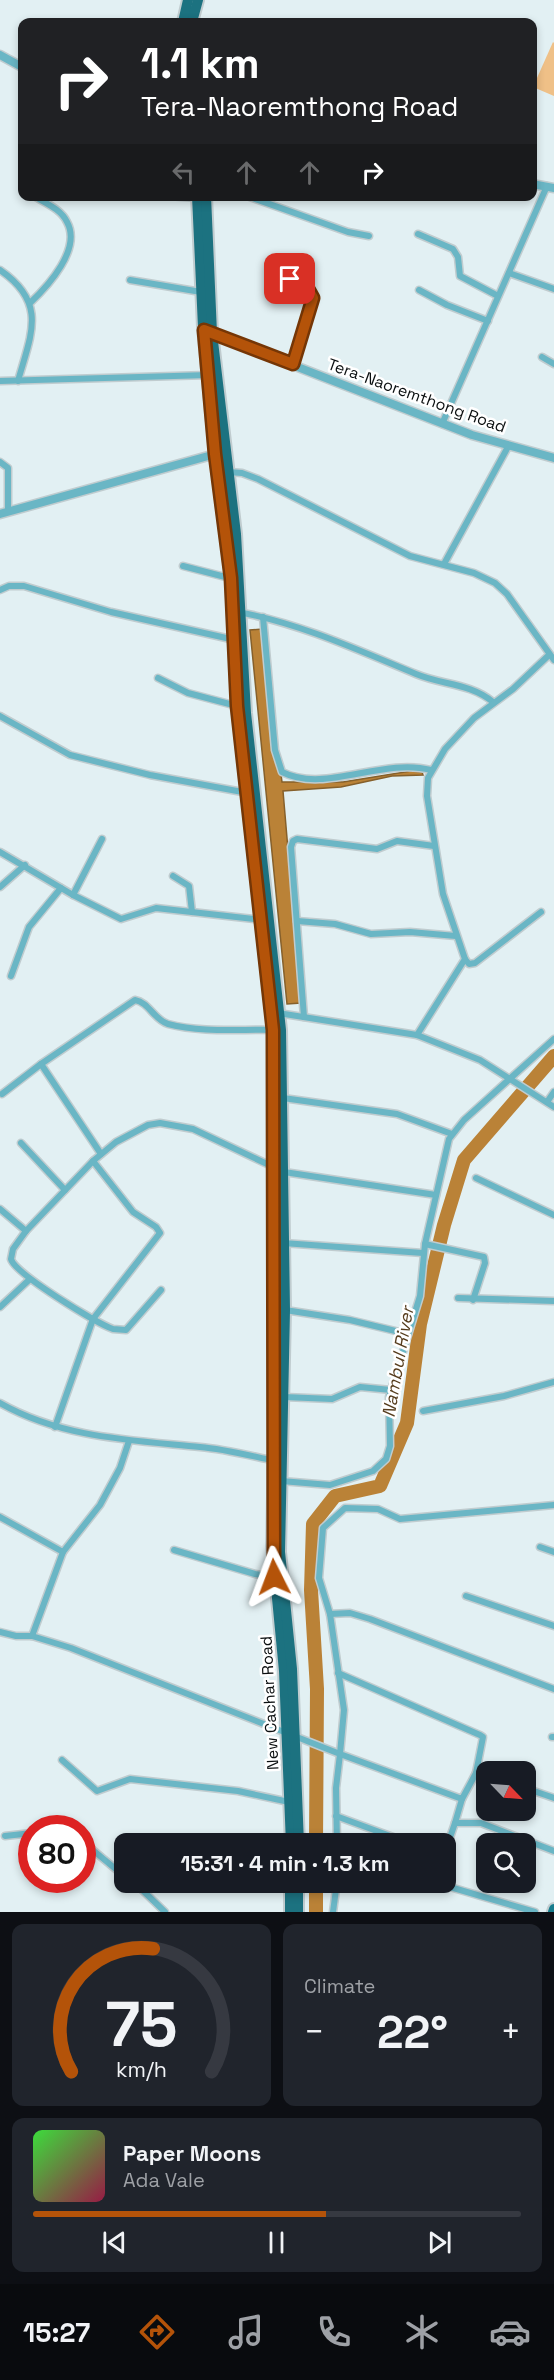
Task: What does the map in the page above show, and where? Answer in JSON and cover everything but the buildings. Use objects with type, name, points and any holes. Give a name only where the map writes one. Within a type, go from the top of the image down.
[{"type":"highway","points":[[184,18],[188,0]]},
{"type":"highway","points":[[193,18],[198,0]]},
{"type":"highway","name":"New Cachar Road","points":[[200,201],[201,292],[208,331]]},
{"type":"highway","name":"New Cachar Road","points":[[200,201],[208,331],[235,579],[235,612],[250,794]]},
{"type":"highway","name":"New Cachar Road","points":[[237,640],[237,706],[250,794],[276,1013],[283,1098],[279,1169]]},
{"type":"highway","name":"New Cachar Road","points":[[277,1030],[280,1329],[274,1577],[291,1736],[298,1833]]},
{"type":"highway","name":"New Cachar Road","points":[[280,1243],[285,1310],[280,1329],[284,1397],[277,1461],[281,1481],[280,1552],[292,1669],[291,1833]]},
{"type":"highway","points":[[290,1893],[290,1912]]},
{"type":"highway","points":[[297,1912],[298,1893]]},
{"type":"street","points":[[0,55],[18,65]]},
{"type":"street","points":[[442,424],[498,296],[550,187]]},
{"type":"street","points":[[30,303],[62,264],[70,231],[63,215],[42,201]]},
{"type":"street","points":[[261,201],[348,232],[369,236]]},
{"type":"street","points":[[418,234],[453,249],[458,257],[460,276],[498,296]]},
{"type":"street","points":[[0,270],[30,303],[32,328],[18,381]]},
{"type":"street","points":[[509,273],[554,289]]},
{"type":"street","points":[[290,279],[308,289],[313,298],[293,364]]},
{"type":"street","points":[[130,280],[201,292]]},
{"type":"street","points":[[419,290],[488,321]]},
{"type":"street","name":"Tera-Naoremthong Road","points":[[208,331],[442,424],[554,458]]},
{"type":"street","points":[[542,357],[554,364]]},
{"type":"street","points":[[0,381],[213,375]]},
{"type":"street","points":[[444,564],[508,445]]},
{"type":"street","points":[[0,462],[8,468],[4,512],[220,452]]},
{"type":"street","points":[[222,472],[242,473],[258,479],[410,556],[444,564],[488,579],[501,588],[551,657],[513,689],[493,702],[445,749],[431,770],[427,788],[434,846],[442,894],[456,936],[469,964],[475,963],[541,912]]},
{"type":"street","points":[[183,566],[235,579]]},
{"type":"street","points":[[0,590],[9,586],[24,586],[111,612],[237,640]]},
{"type":"street","points":[[235,612],[298,627],[416,674],[466,687],[493,702]]},
{"type":"street","points":[[263,617],[275,750],[282,772],[303,778],[320,778],[402,765],[431,770]]},
{"type":"street","points":[[159,678],[188,693],[237,706]]},
{"type":"street","points":[[0,716],[70,755],[150,775],[250,794]]},
{"type":"street","points":[[73,895],[102,839]]},
{"type":"street","points":[[304,1017],[291,847],[295,840],[377,849],[397,841],[434,846]]},
{"type":"street","points":[[0,852],[121,920],[156,908],[265,921]]},
{"type":"street","points":[[0,887],[25,865]]},
{"type":"street","points":[[173,876],[189,886],[192,912]]},
{"type":"street","points":[[11,976],[29,927],[61,888]]},
{"type":"street","points":[[297,921],[335,924],[371,934],[404,932],[456,936]]},
{"type":"street","points":[[417,1035],[465,959]]},
{"type":"street","points":[[2,1094],[41,1064],[135,1000],[140,1001],[167,1023],[217,1030],[277,1030]]},
{"type":"street","points":[[276,1013],[417,1035],[472,1057],[519,1083],[554,1107]]},
{"type":"street","points":[[281,1481],[330,1485],[378,1468],[389,1451],[387,1408],[420,1296],[423,1253],[427,1244],[445,1152],[452,1134],[464,1120],[554,1039]]},
{"type":"street","points":[[41,1064],[101,1154]]},
{"type":"street","points":[[546,1102],[554,1092]]},
{"type":"street","points":[[283,1098],[397,1114],[452,1134]]},
{"type":"street","points":[[161,1290],[126,1330],[113,1329],[30,1279],[14,1266],[10,1259],[26,1231],[93,1161],[116,1142],[148,1125],[170,1123],[193,1129],[279,1169],[436,1195]]},
{"type":"street","points":[[21,1143],[65,1190]]},
{"type":"street","points":[[55,1427],[93,1319],[160,1233],[156,1227],[133,1212],[93,1161]]},
{"type":"street","points":[[476,1178],[554,1215]]},
{"type":"street","points":[[0,1209],[26,1231]]},
{"type":"street","points":[[280,1243],[423,1253]]},
{"type":"street","points":[[427,1244],[484,1257],[485,1263],[473,1300]]},
{"type":"street","points":[[0,1307],[30,1279]]},
{"type":"street","points":[[458,1298],[554,1301]]},
{"type":"street","points":[[285,1310],[350,1320],[408,1334]]},
{"type":"street","points":[[423,1410],[504,1396],[554,1382]]},
{"type":"street","points":[[284,1397],[332,1399],[360,1387],[391,1390]]},
{"type":"street","points":[[0,1403],[55,1427],[129,1441],[202,1447],[277,1461]]},
{"type":"street","points":[[32,1636],[63,1552],[100,1504],[120,1468],[129,1441]]},
{"type":"street","points":[[337,1833],[336,1788],[344,1710],[330,1614],[319,1578],[323,1528],[345,1508],[378,1509],[400,1520],[554,1505]]},
{"type":"street","points":[[0,1518],[63,1552]]},
{"type":"street","points":[[540,1547],[554,1552]]},
{"type":"street","points":[[174,1550],[255,1574],[274,1577]]},
{"type":"street","points":[[466,1596],[554,1626]]},
{"type":"street","points":[[330,1614],[350,1613],[370,1619],[554,1689]]},
{"type":"street","points":[[0,1632],[16,1636],[32,1636],[194,1695],[291,1736],[462,1799]]},
{"type":"street","points":[[338,1672],[480,1735],[483,1737],[478,1761]]},
{"type":"street","points":[[62,1760],[97,1791],[130,1779],[238,1791],[290,1802]]},
{"type":"street","points":[[452,1833],[462,1799],[476,1773]]},
{"type":"street","points":[[536,1792],[554,1798]]},
{"type":"street","points":[[336,1816],[382,1833]]},
{"type":"street","points":[[455,1823],[481,1823],[554,1851]]},
{"type":"street","points":[[5,1836],[18,1835]]},
{"type":"street","points":[[96,1853],[114,1868]]},
{"type":"street","points":[[456,1890],[535,1912]]},
{"type":"street","points":[[145,1893],[165,1912]]},
{"type":"street","points":[[333,1912],[336,1893]]},
{"type":"shaded area","points":[[553,42],[554,96],[537,89],[537,78]]},
{"type":"shaded area","points":[[262,629],[282,782],[343,782],[411,771],[422,772],[423,775],[392,776],[341,787],[283,791],[301,1003],[287,1004],[250,630]]},
{"type":"waterway","name":"Nambul River","points":[[316,1833],[317,1689],[311,1590],[313,1524],[335,1496],[380,1486],[407,1423],[420,1324],[444,1225],[464,1160],[554,1056]]},
{"type":"waterway","name":"Nambul River","points":[[316,1893],[316,1912]]},
{"type":"route","points":[[274,1577],[272,1546],[275,1397],[273,1030],[237,706],[231,578],[215,454],[204,330],[293,364],[313,298],[308,289],[290,279]]}]
